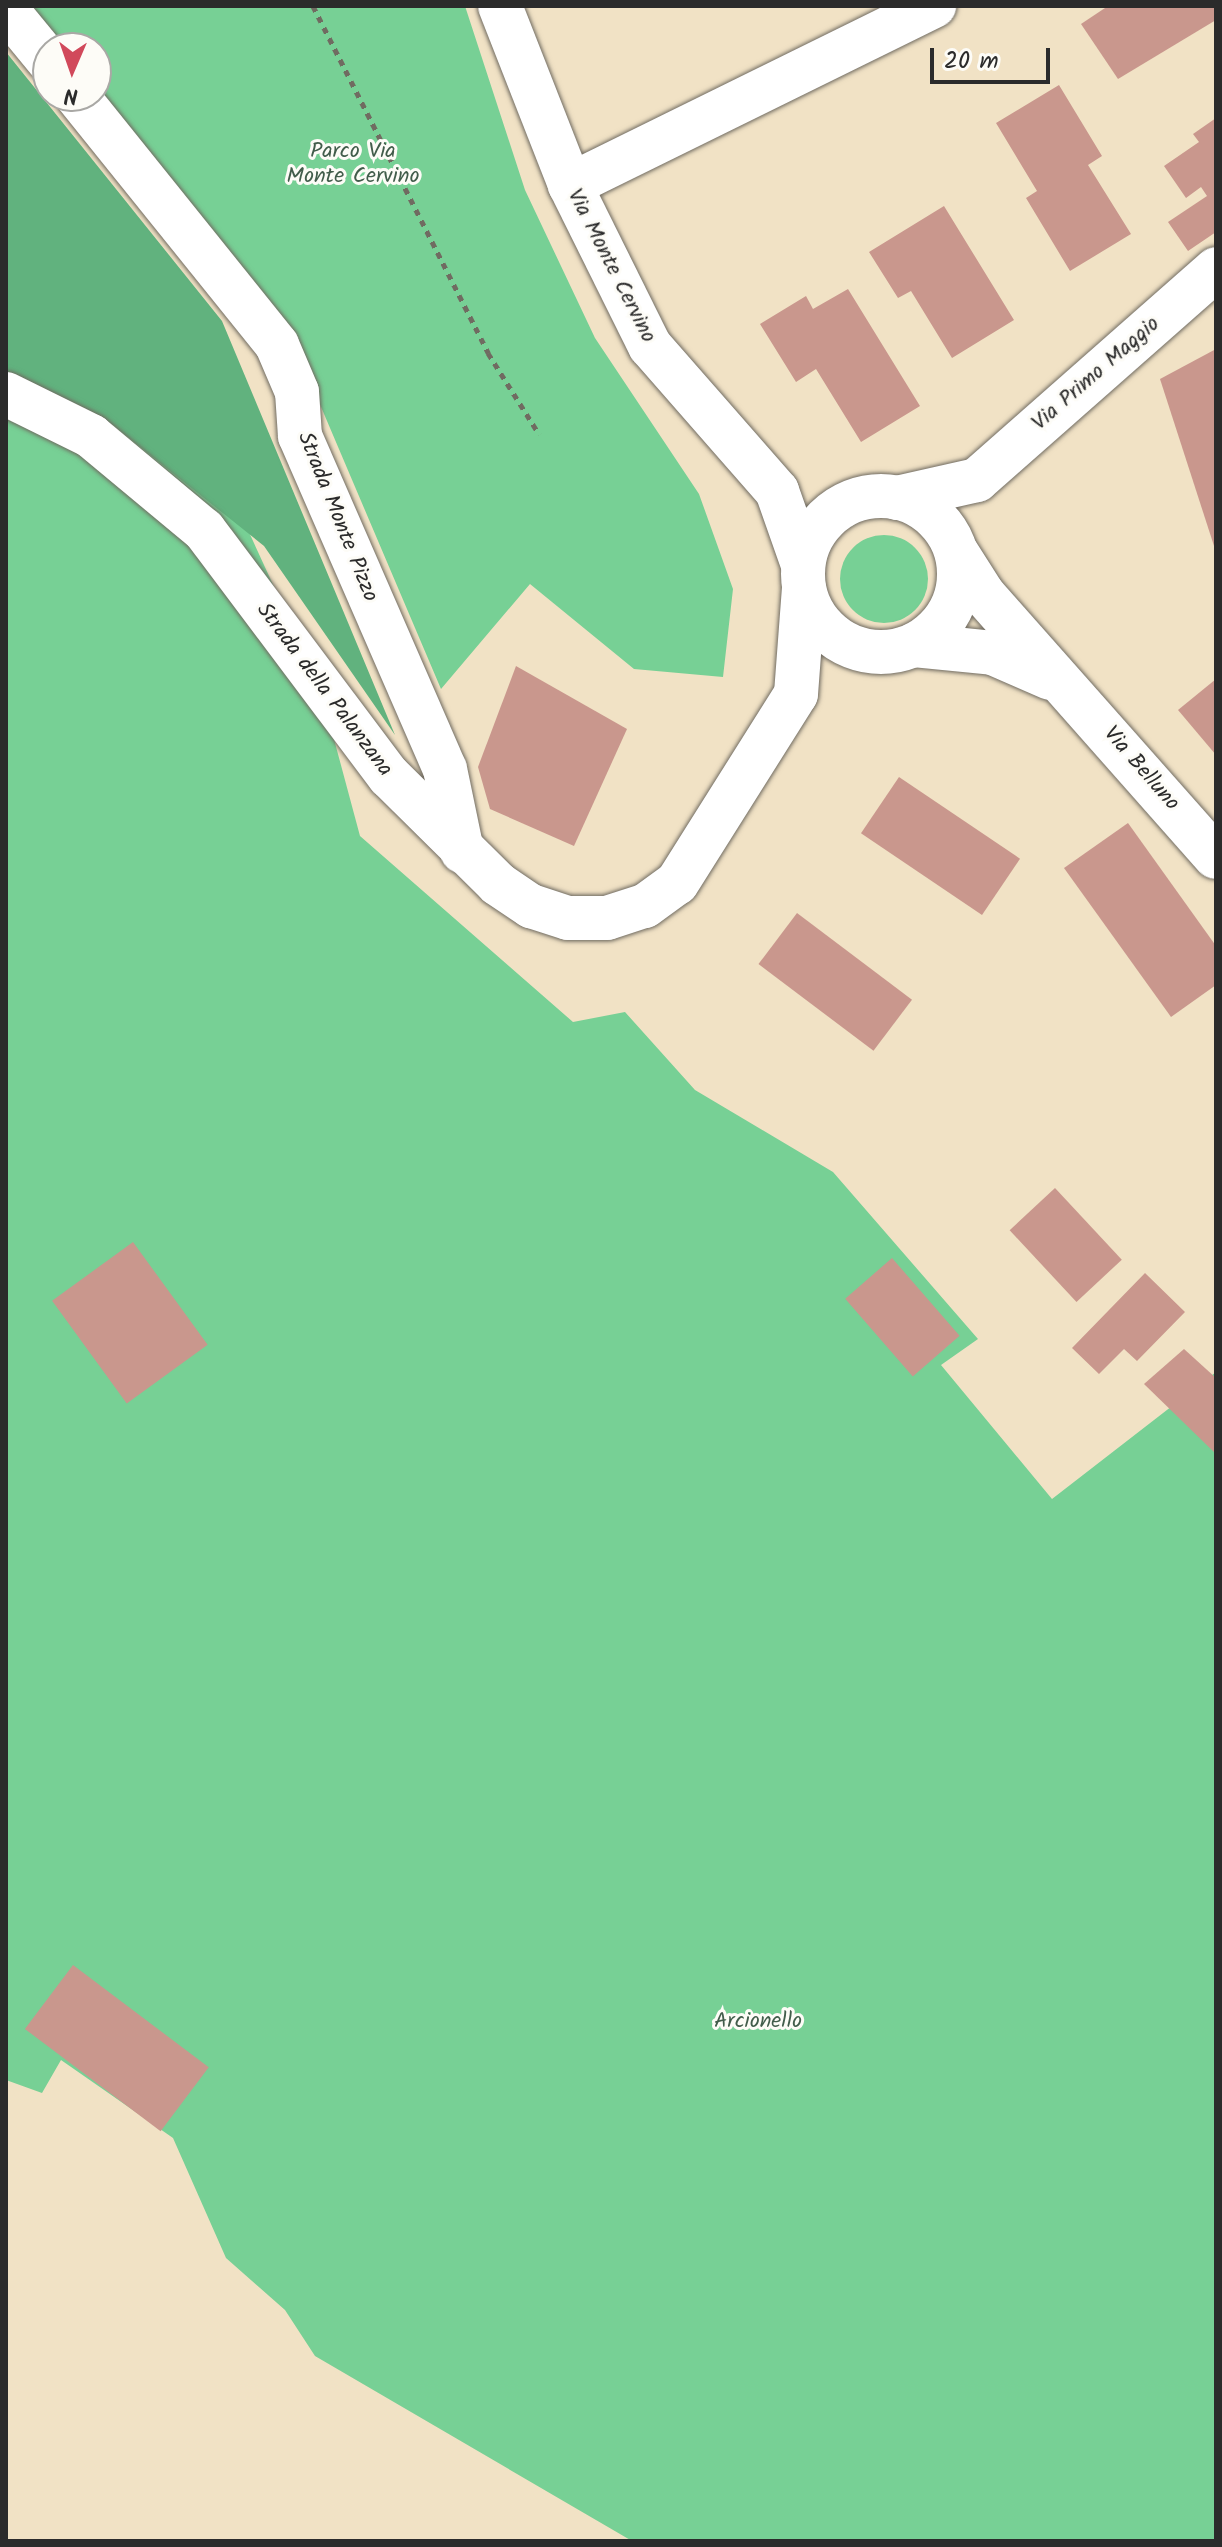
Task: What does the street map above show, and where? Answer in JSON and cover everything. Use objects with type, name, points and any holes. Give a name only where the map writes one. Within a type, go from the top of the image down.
[{"type":"street","name":"Via Monte Cervino","points":[[500,6],[570,185],[650,346],[777,491],[803,576]]},
{"type":"street","points":[[570,185],[934,6]]},
{"type":"street","points":[[6,9],[32,41]]},
{"type":"street","name":"Strada Monte Pizzo","points":[[90,112],[277,345],[297,392],[300,436],[445,769],[462,851]]},
{"type":"street","name":"Via Primo Maggio","points":[[876,499],[977,480],[1216,269]]},
{"type":"street","name":"Strada della Palanzana","points":[[6,394],[91,436],[204,530],[343,720],[462,851],[531,906],[568,918],[607,918],[645,906],[677,883],[796,694],[803,576]]},
{"type":"street","name":"Via Primo Maggio","points":[[955,549],[977,480]]},
{"type":"street","points":[[777,491],[876,499],[935,517],[955,549],[949,614],[902,648],[796,694]]},
{"type":"street","points":[[876,499],[821,524],[803,576],[826,629],[845,643],[902,648]]},
{"type":"street","name":"Via Belluno","points":[[955,549],[1063,685],[1216,857]]},
{"type":"street","name":"Via Belluno","points":[[902,648],[993,653],[1063,685]]},
{"type":"path","points":[[313,6],[488,353],[539,434]]},
{"type":"green space","name":"Parco Via Monte Cervino","points":[[26,6],[465,6],[525,190],[595,338],[699,494],[733,589],[723,677],[634,669],[530,584],[441,689],[293,341],[112,111],[112,32],[48,32]]},
{"type":"green space","points":[[6,52],[32,84],[32,112],[54,112],[222,321],[395,735],[264,546],[108,421],[6,372]]},
{"type":"green space","name":"Arcionello","points":[[6,165],[231,493],[320,687],[360,836],[573,1022],[625,1012],[695,1090],[833,1172],[978,1339],[941,1365],[1052,1499],[1216,1372],[1216,2541],[632,2541],[315,2356],[285,2310],[226,2258],[173,2138],[61,2060],[42,2093],[6,2080]]},
{"type":"green space","points":[[875,535],[893,535],[909,542],[921,554],[928,570],[928,588],[921,604],[909,616],[893,623],[875,623],[859,616],[847,604],[840,588],[840,570],[847,554],[859,542]]},
{"type":"building","points":[[1108,6],[1216,6],[1216,20],[1118,79],[1081,24]]},
{"type":"building","points":[[1059,85],[1102,156],[1088,165],[1131,234],[1070,271],[1026,198],[1037,191],[996,123]]},
{"type":"building","points":[[1216,118],[1216,232],[1188,251],[1168,222],[1207,196],[1201,187],[1186,198],[1164,166],[1199,142],[1193,134]]},
{"type":"building","points":[[944,206],[1014,320],[952,358],[911,291],[898,298],[869,252]]},
{"type":"building","points":[[848,289],[920,406],[861,442],[816,369],[796,382],[760,324],[806,296],[813,309]]},
{"type":"building","points":[[1216,349],[1216,549],[1215,549],[1160,379]]},
{"type":"building","points":[[516,666],[627,729],[574,846],[490,809],[478,767]]},
{"type":"building","points":[[1216,679],[1216,755],[1178,710]]},
{"type":"building","points":[[899,777],[1020,859],[982,915],[861,833]]},
{"type":"building","points":[[1128,823],[1216,946],[1216,985],[1171,1017],[1064,868]]},
{"type":"building","points":[[797,913],[912,1000],[873,1051],[758,964]]},
{"type":"building","points":[[1055,1188],[1122,1260],[1076,1302],[1010,1230]]},
{"type":"building","points":[[133,1242],[208,1345],[127,1404],[52,1301]]},
{"type":"building","points":[[892,1258],[960,1336],[913,1376],[845,1299]]},
{"type":"building","points":[[1145,1273],[1185,1312],[1137,1361],[1124,1349],[1099,1374],[1072,1348]]},
{"type":"building","points":[[1184,1349],[1216,1378],[1216,1454],[1144,1384]]},
{"type":"building","points":[[73,1965],[209,2067],[161,2131],[25,2029]]}]
